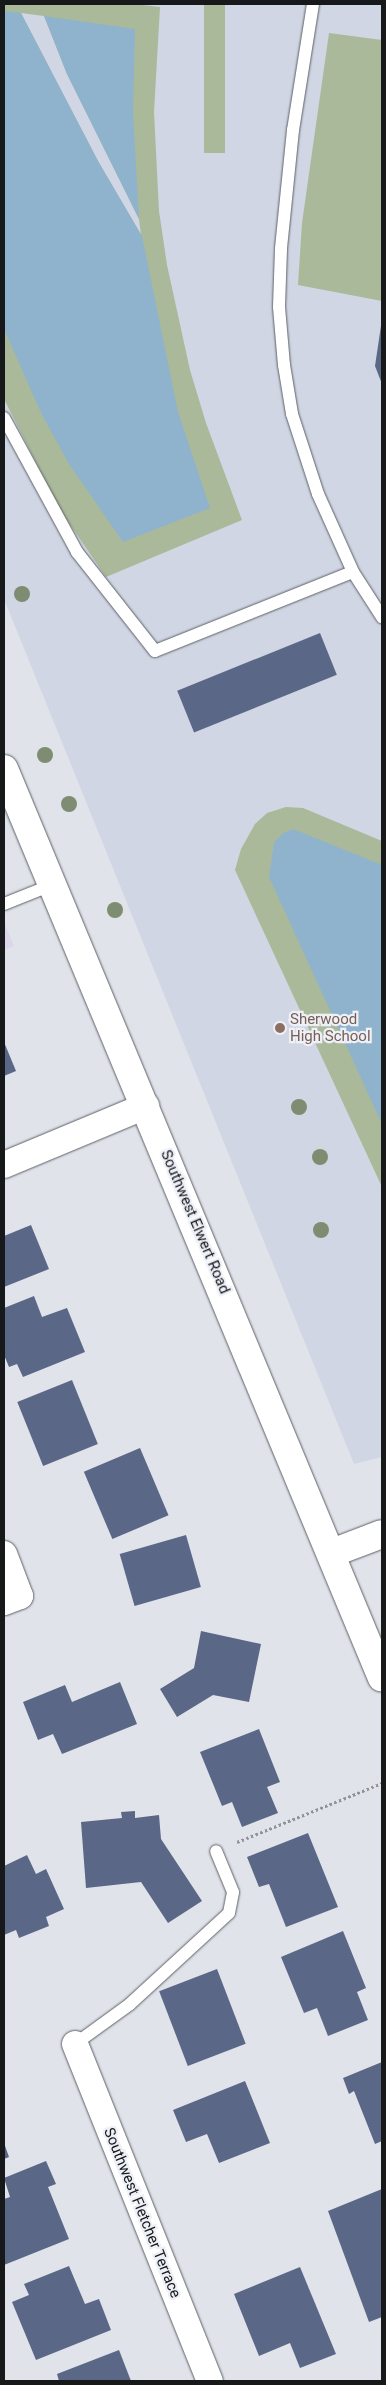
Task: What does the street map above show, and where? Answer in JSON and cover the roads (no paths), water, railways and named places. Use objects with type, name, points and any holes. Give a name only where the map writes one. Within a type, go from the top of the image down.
[{"type":"main road","name":"Southwest Elwert Road","points":[[4,769],[54,884],[332,1553],[382,1678]]},
{"type":"main road","points":[[332,1553],[382,1534]]},
{"type":"street","points":[[4,1165],[146,1106]]},
{"type":"street","points":[[4,1554],[20,1596],[4,1602]]},
{"type":"street","name":"Southwest Fletcher Terrace","points":[[76,2044],[210,2381]]},
{"type":"lane","points":[[313,4],[293,130],[281,249],[278,307],[292,414],[318,494],[353,572],[382,617]]},
{"type":"lane","points":[[4,418],[78,552],[155,651],[353,572]]},
{"type":"lane","points":[[4,904],[54,884]]},
{"type":"lane","points":[[76,2044],[130,2004],[228,1913],[234,1892],[216,1850]]},
{"type":"water","points":[[4,11],[21,13],[98,161],[142,236],[178,412],[210,508],[123,542],[69,464],[41,413],[4,329]]},
{"type":"water","points":[[44,16],[135,29],[133,112],[139,219],[67,74]]},
{"type":"water","points":[[293,829],[382,865],[382,1124],[269,877],[274,843],[282,834]]},
{"type":"place","name":"Sherwood High School","points":[[280,1028]]}]
